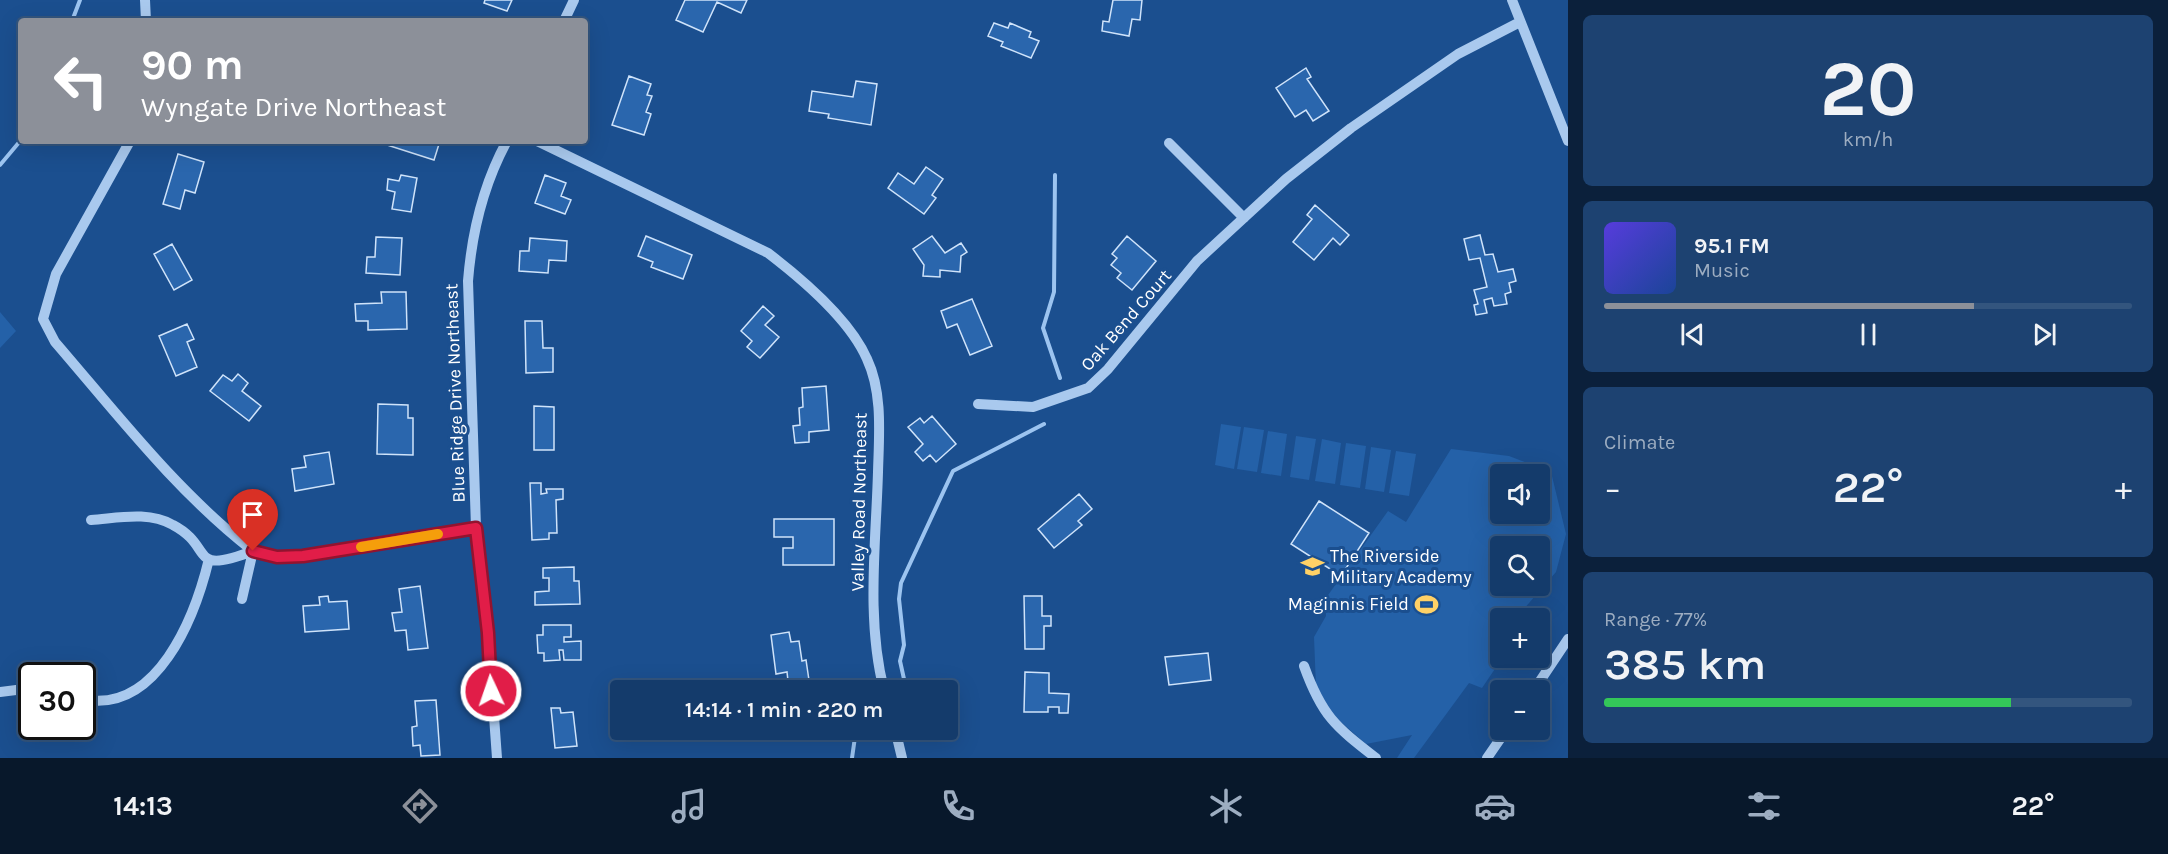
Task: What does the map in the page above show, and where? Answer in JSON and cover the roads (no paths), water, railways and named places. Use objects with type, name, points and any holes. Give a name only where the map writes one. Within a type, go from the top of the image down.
[{"type":"street","points":[[145,0],[146,18]]},
{"type":"street","points":[[565,18],[574,0]]},
{"type":"street","points":[[1512,0],[1568,141]]},
{"type":"street","name":"Oak Bend Court","points":[[978,404],[1033,407],[1088,388],[1108,369],[1197,261],[1286,179],[1351,128],[1458,54],[1520,22]]},
{"type":"street","points":[[1169,143],[1244,218]]},
{"type":"street","points":[[128,144],[56,274],[46,301],[43,320],[55,342],[169,476],[225,529],[253,551],[277,557],[303,556],[476,528]]},
{"type":"street","name":"Blue Ridge Drive Northeast","points":[[497,758],[488,633],[476,528],[468,281],[470,253],[479,206],[506,144]]},
{"type":"street","name":"Valley Road Northeast","points":[[543,144],[768,253],[796,274],[855,337],[867,359],[876,384],[879,418],[874,612],[883,680]]},
{"type":"street","points":[[92,520],[148,516],[172,524],[185,533],[201,555],[209,559],[225,562],[253,551]]},
{"type":"street","points":[[242,599],[253,551]]},
{"type":"street","points":[[96,699],[116,700],[134,693],[154,676],[180,639],[196,603],[209,559]]},
{"type":"street","points":[[1541,680],[1568,639]]},
{"type":"street","points":[[1304,666],[1318,704],[1331,721],[1376,758]]},
{"type":"street","points":[[0,692],[18,690]]},
{"type":"street","points":[[898,740],[902,758]]},
{"type":"street","points":[[1487,758],[1499,740]]},
{"type":"waterway","points":[[73,18],[80,0]]},
{"type":"waterway","points":[[0,165],[18,144]]},
{"type":"waterway","points":[[1055,175],[1054,292],[1043,328],[1060,378]]},
{"type":"waterway","points":[[904,680],[900,661],[904,645],[899,599],[901,583],[953,471],[1044,424]]},
{"type":"waterway","points":[[852,758],[855,740]]},
{"type":"place","name":"The Riverside Military Academy","points":[[1312,566]]},
{"type":"place","name":"Maginnis Field","points":[[1427,604]]}]
